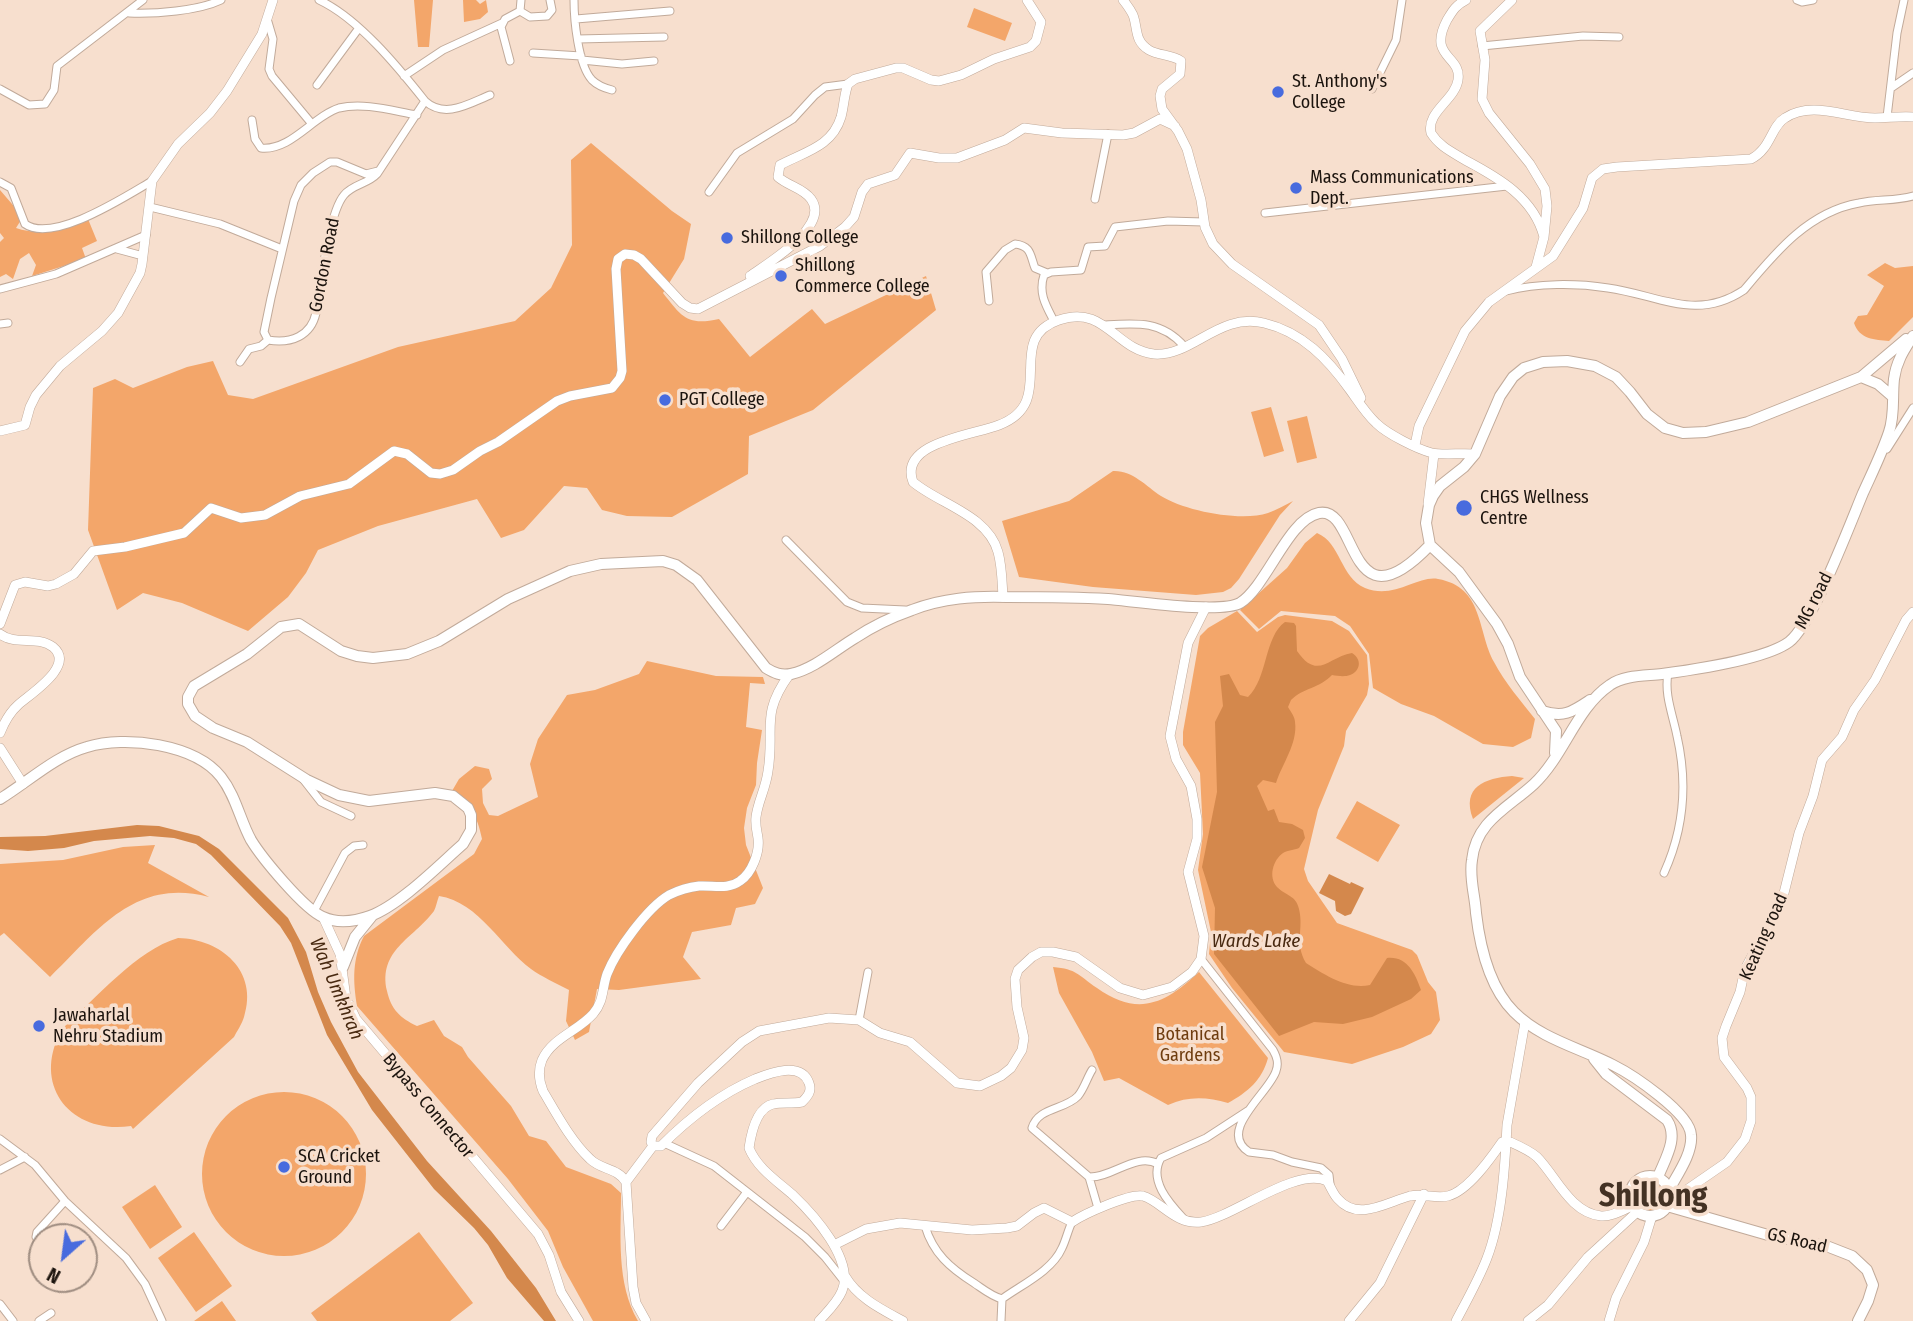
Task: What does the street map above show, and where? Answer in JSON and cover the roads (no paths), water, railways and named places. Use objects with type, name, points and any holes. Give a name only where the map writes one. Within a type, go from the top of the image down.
[{"type":"main road","points":[[1554,759],[1556,731],[1520,677],[1508,644],[1489,612],[1459,572],[1430,545],[1426,523],[1428,510],[1440,486],[1464,467],[1475,454],[1508,382],[1524,368],[1543,362],[1567,360],[1602,368],[1622,383],[1655,422],[1674,431],[1693,433],[1719,430],[1748,422],[1861,377],[1913,334]]},
{"type":"main road","name":"MG road","points":[[1542,711],[1556,715],[1573,711],[1619,680],[1695,670],[1765,653],[1793,639],[1825,582],[1889,431],[1897,365],[1913,334]]},
{"type":"main road","points":[[1861,377],[1878,384],[1893,397]]},
{"type":"main road","points":[[343,967],[355,937],[372,916],[398,899],[463,844],[472,823],[468,808],[453,796],[444,793],[387,800],[355,799],[339,795],[247,742],[202,722],[195,716],[188,704],[188,697],[194,686],[247,654],[281,627],[290,625],[307,628],[341,651],[357,656],[407,654],[439,640],[508,599],[570,571],[601,564],[663,561],[676,565],[697,580],[742,641],[766,668],[781,675],[789,675],[827,656],[872,628],[937,601],[1003,597],[1233,606],[1240,603],[1257,585],[1303,521],[1318,513],[1332,516],[1345,532],[1365,569],[1373,574],[1382,576],[1404,569],[1430,545]]},
{"type":"main road","points":[[1601,692],[1533,785],[1484,825],[1474,846],[1471,886],[1486,962],[1499,993],[1512,1010],[1525,1022],[1592,1057],[1614,1065],[1657,1094],[1674,1108],[1689,1126],[1692,1137],[1669,1199],[1662,1212],[1652,1216],[1635,1209],[1629,1195],[1637,1180],[1647,1175],[1658,1177]]},
{"type":"main road","name":"Bypass Connector","points":[[0,799],[71,753],[99,744],[138,743],[188,754],[220,775],[235,800],[251,839],[302,901],[318,914]]},
{"type":"main road","points":[[318,914],[345,921],[372,916]]},
{"type":"main road","points":[[1592,1057],[1606,1074],[1667,1120],[1672,1127],[1671,1145],[1658,1177],[1669,1199]]},
{"type":"main road","name":"GS Road","points":[[1669,1199],[1768,1234],[1829,1247],[1852,1256],[1867,1270],[1873,1285],[1858,1321]]},
{"type":"street","points":[[0,89],[29,105],[45,104],[54,90],[57,66],[143,0]]},
{"type":"street","points":[[128,13],[159,14],[221,0]]},
{"type":"street","points":[[0,182],[11,188],[25,224],[30,228],[47,230],[113,204],[152,181],[178,144],[210,113],[227,90],[268,22],[273,0]]},
{"type":"street","points":[[319,0],[340,11],[359,28],[433,108],[441,111],[460,107],[490,94]]},
{"type":"street","points":[[520,11],[521,0]]},
{"type":"street","points":[[520,11],[530,17],[547,16],[552,10],[551,0]]},
{"type":"street","points":[[574,0],[578,39],[589,76],[594,83],[612,90]]},
{"type":"street","points":[[709,192],[737,153],[793,119],[815,94],[825,87],[848,84],[865,76],[897,68],[931,80],[949,79],[1030,47],[1036,41],[1041,22],[1027,0]]},
{"type":"street","points":[[1123,0],[1134,18],[1137,38],[1142,44],[1153,52],[1173,56],[1181,61],[1180,74],[1162,89],[1162,109],[1187,149],[1199,191],[1204,222],[1213,244],[1228,260],[1312,318],[1324,331],[1342,359],[1367,413]]},
{"type":"street","points":[[1372,89],[1396,40],[1402,0]]},
{"type":"street","points":[[1466,0],[1454,9],[1441,32],[1442,49],[1459,76],[1455,88],[1434,117],[1430,128],[1434,139],[1442,146],[1507,186],[1531,206],[1541,224],[1544,237]]},
{"type":"street","points":[[1512,0],[1480,30],[1485,60],[1482,99],[1489,113],[1530,164],[1545,189],[1547,206],[1544,237],[1536,268]]},
{"type":"street","points":[[1797,0],[1812,0]]},
{"type":"street","points":[[1887,117],[1897,33],[1904,0]]},
{"type":"street","points":[[404,76],[443,50],[502,23],[520,11]]},
{"type":"street","points":[[576,19],[670,11]]},
{"type":"street","points":[[268,22],[273,39],[270,69],[272,76],[312,124]]},
{"type":"street","points":[[502,23],[501,31],[510,61]]},
{"type":"street","points":[[317,85],[359,28]]},
{"type":"street","points":[[578,39],[664,37]]},
{"type":"street","points":[[1482,46],[1550,38],[1619,37]]},
{"type":"street","points":[[533,53],[622,64],[654,61]]},
{"type":"street","points":[[1891,88],[1913,73]]},
{"type":"street","points":[[733,291],[787,249],[810,226],[814,208],[812,200],[782,181],[778,172],[780,165],[821,146],[830,136],[840,119],[848,84]]},
{"type":"street","name":"Gordon Road","points":[[268,340],[282,341],[297,337],[307,334],[311,328],[317,313],[337,207],[345,193],[372,180],[425,101]]},
{"type":"street","points":[[253,120],[255,139],[261,148],[266,149],[286,142],[338,109],[352,106],[417,116]]},
{"type":"street","points":[[1415,445],[1419,426],[1465,331],[1489,302],[1553,257],[1583,208],[1592,178],[1604,169],[1752,159],[1763,151],[1783,118],[1798,113],[1826,110],[1875,118],[1913,117]]},
{"type":"street","points":[[0,624],[15,585],[24,582],[48,586],[64,580],[74,574],[93,551],[98,549],[125,547],[184,533],[211,508],[241,518],[265,515],[300,496],[349,484],[394,451],[407,454],[431,473],[447,473],[558,401],[612,388],[622,371],[616,269],[618,259],[625,254],[641,259],[678,300],[690,308],[701,307],[811,252],[835,235],[854,217],[865,188],[873,182],[895,175],[910,153],[957,158],[1005,140],[1024,128],[1130,134],[1160,119],[1175,127]]},
{"type":"street","points":[[1095,199],[1108,134]]},
{"type":"street","points":[[240,362],[249,349],[261,346],[268,340],[264,332],[296,192],[306,179],[330,162],[337,162],[366,174],[378,171]]},
{"type":"street","points":[[0,431],[25,425],[36,395],[52,376],[110,322],[140,273],[152,181]]},
{"type":"street","points":[[1265,213],[1507,186]]},
{"type":"street","points":[[1489,302],[1505,292],[1519,288],[1574,285],[1607,288],[1703,307],[1736,296],[1744,290],[1787,243],[1803,228],[1821,217],[1859,202],[1900,200],[1913,196]]},
{"type":"street","points":[[150,207],[220,224],[282,249]]},
{"type":"street","points":[[989,301],[986,272],[1010,246],[1020,244],[1028,248],[1035,268],[1047,272],[1081,270],[1087,247],[1105,246],[1115,227],[1168,221],[1204,222]]},
{"type":"street","points":[[0,289],[57,274],[146,235]]},
{"type":"street","points":[[117,249],[143,256]]},
{"type":"street","points":[[1047,272],[1043,280],[1042,295],[1054,321]]},
{"type":"street","points":[[1003,597],[997,549],[991,538],[967,516],[913,482],[911,465],[922,450],[1006,423],[1022,412],[1030,392],[1030,352],[1034,339],[1054,321],[1080,316],[1104,325],[1133,347],[1156,354],[1168,353],[1225,325],[1243,321],[1262,322],[1289,332],[1311,345],[1330,363],[1380,427],[1434,454],[1475,454]]},
{"type":"street","points":[[1104,325],[1146,323],[1176,337],[1184,346]]},
{"type":"street","points":[[1872,473],[1913,408]]},
{"type":"street","points":[[1428,510],[1434,454]]},
{"type":"street","points":[[786,540],[854,606],[912,610]]},
{"type":"street","points":[[653,1146],[650,1142],[652,1136],[698,1083],[759,1031],[829,1018],[859,1020],[880,1033],[910,1042],[957,1083],[981,1086],[1011,1068],[1022,1050],[1023,1023],[1017,1007],[1015,979],[1018,970],[1041,952],[1076,957],[1120,988],[1143,995],[1172,987],[1192,972],[1201,959],[1203,927],[1188,872],[1197,839],[1197,819],[1191,786],[1176,760],[1170,736],[1188,643],[1206,607]]},
{"type":"street","name":"Keating road","points":[[1669,1199],[1727,1162],[1745,1139],[1751,1121],[1751,1097],[1724,1057],[1723,1038],[1726,1026],[1740,992],[1745,969],[1782,901],[1799,833],[1813,796],[1822,760],[1842,737],[1854,710],[1875,680],[1906,620],[1913,612]]},
{"type":"street","points":[[0,634],[7,639],[48,644],[57,650],[59,657],[57,667],[50,677],[11,713],[0,733]]},
{"type":"street","points":[[1664,873],[1680,826],[1683,787],[1678,738],[1667,695],[1668,673]]},
{"type":"street","points":[[626,1182],[616,1172],[597,1165],[584,1153],[543,1091],[540,1084],[540,1067],[550,1048],[593,1014],[604,993],[607,975],[617,956],[655,905],[670,894],[697,886],[728,887],[740,882],[749,873],[759,840],[755,825],[757,807],[767,781],[769,766],[770,709],[789,675]]},
{"type":"street","points":[[0,748],[23,784]]},
{"type":"street","points":[[302,776],[321,802],[351,816]]},
{"type":"street","points":[[318,914],[345,853],[354,846],[363,845]]},
{"type":"street","name":"Bypass Connector","points":[[318,914],[336,944],[343,967],[346,998],[356,1019],[538,1234],[549,1255],[561,1292],[579,1321]]},
{"type":"street","points":[[1201,959],[1276,1056],[1276,1073],[1248,1110],[1238,1132],[1244,1149],[1321,1168],[1329,1175],[1330,1185]]},
{"type":"street","points":[[859,1020],[868,972]]},
{"type":"street","points":[[1457,1321],[1489,1251],[1497,1216],[1508,1141],[1507,1125],[1525,1022]]},
{"type":"street","points":[[1092,1070],[1075,1099],[1044,1112],[1031,1126],[1089,1177],[1098,1208]]},
{"type":"street","points":[[653,1146],[664,1143],[697,1114],[756,1079],[782,1071],[802,1073],[810,1088],[808,1095],[802,1102],[773,1104],[765,1108],[754,1127],[749,1148],[768,1173],[817,1220],[834,1245],[852,1288],[902,1321]]},
{"type":"street","points":[[1184,1219],[1162,1190],[1156,1171],[1161,1158],[1206,1138],[1248,1110]]},
{"type":"street","points":[[0,1139],[25,1157],[65,1201],[132,1264],[145,1284],[162,1321]]},
{"type":"street","points":[[1000,1321],[1002,1299],[1039,1273],[1057,1256],[1072,1222],[1098,1208],[1129,1198],[1142,1196],[1167,1213],[1192,1222],[1204,1222],[1266,1193],[1310,1179],[1323,1178],[1340,1202],[1357,1210],[1372,1209],[1406,1197],[1424,1194],[1447,1196],[1456,1192],[1492,1157],[1502,1142],[1508,1141],[1534,1155],[1571,1200],[1588,1212],[1606,1216],[1635,1209]]},
{"type":"street","points":[[664,1143],[706,1161],[747,1192],[814,1246],[844,1282]]},
{"type":"street","points":[[646,1321],[636,1303],[633,1287],[626,1182],[653,1146]]},
{"type":"street","points":[[0,1170],[25,1157]]},
{"type":"street","points":[[1089,1177],[1101,1177],[1146,1160],[1158,1164]]},
{"type":"street","points":[[720,1226],[747,1192]]},
{"type":"street","points":[[1349,1321],[1380,1283],[1424,1194]]},
{"type":"street","points":[[45,1223],[65,1201]]},
{"type":"street","points":[[834,1245],[874,1227],[900,1223],[972,1230],[1007,1228],[1017,1226],[1044,1208],[1072,1222]]},
{"type":"street","points":[[1528,1321],[1548,1305],[1588,1257],[1635,1209]]},
{"type":"street","points":[[1609,1321],[1616,1298],[1644,1242],[1652,1216]]},
{"type":"street","points":[[925,1226],[931,1245],[944,1261],[958,1274],[1002,1299]]},
{"type":"street","points":[[819,1321],[837,1301],[844,1282],[843,1271]]},
{"type":"street","points":[[0,1304],[12,1321]]},
{"type":"street","points":[[39,1321],[51,1313]]},
{"type":"water","name":"Wards Lake","points":[[1285,622],[1294,623],[1296,626],[1297,651],[1311,665],[1323,665],[1352,653],[1359,665],[1354,673],[1346,676],[1332,675],[1291,700],[1288,707],[1294,718],[1295,730],[1289,753],[1276,783],[1263,780],[1257,786],[1268,811],[1274,809],[1279,822],[1292,824],[1303,830],[1305,838],[1299,848],[1283,853],[1277,860],[1272,874],[1274,883],[1298,904],[1300,942],[1306,963],[1337,980],[1362,986],[1370,985],[1387,958],[1394,958],[1409,967],[1421,990],[1411,999],[1372,1017],[1343,1024],[1314,1022],[1279,1036],[1214,954],[1215,908],[1202,867],[1217,792],[1215,722],[1223,706],[1220,676],[1229,674],[1240,695],[1248,697],[1259,679],[1273,637]]},
{"type":"water","points":[[137,825],[159,826],[199,836],[219,849],[288,918],[306,952],[318,992],[331,1022],[358,1072],[427,1161],[491,1231],[536,1288],[556,1321],[544,1321],[507,1278],[488,1245],[434,1189],[372,1110],[327,1035],[291,943],[280,926],[211,855],[196,844],[174,838],[150,836],[94,841],[64,848],[28,851],[0,849],[0,837],[45,836]]},
{"type":"water","points":[[1329,874],[1364,888],[1351,914],[1345,916],[1336,911],[1335,901],[1319,893]]},
{"type":"place","name":"St. Anthony's College","points":[[1278,92]]},
{"type":"place","name":"Mass Communications Dept.","points":[[1296,188]]},
{"type":"place","name":"Shillong College","points":[[727,238]]},
{"type":"place","name":"Shillong Commerce College","points":[[781,276]]},
{"type":"place","name":"PGT College","points":[[665,400]]},
{"type":"place","name":"CHGS Wellness Centre","points":[[1464,508]]},
{"type":"place","name":"Jawaharlal Nehru Stadium","points":[[39,1026]]},
{"type":"place","name":"SCA Cricket Ground","points":[[284,1167]]},
{"type":"district","name":"Shillong","points":[[1653,1197]]},
{"type":"water label","name":"Wah Umkhrah","points":[[336,989]]},
{"type":"park label","name":"Botanical Gardens","points":[[1190,1045]]}]
